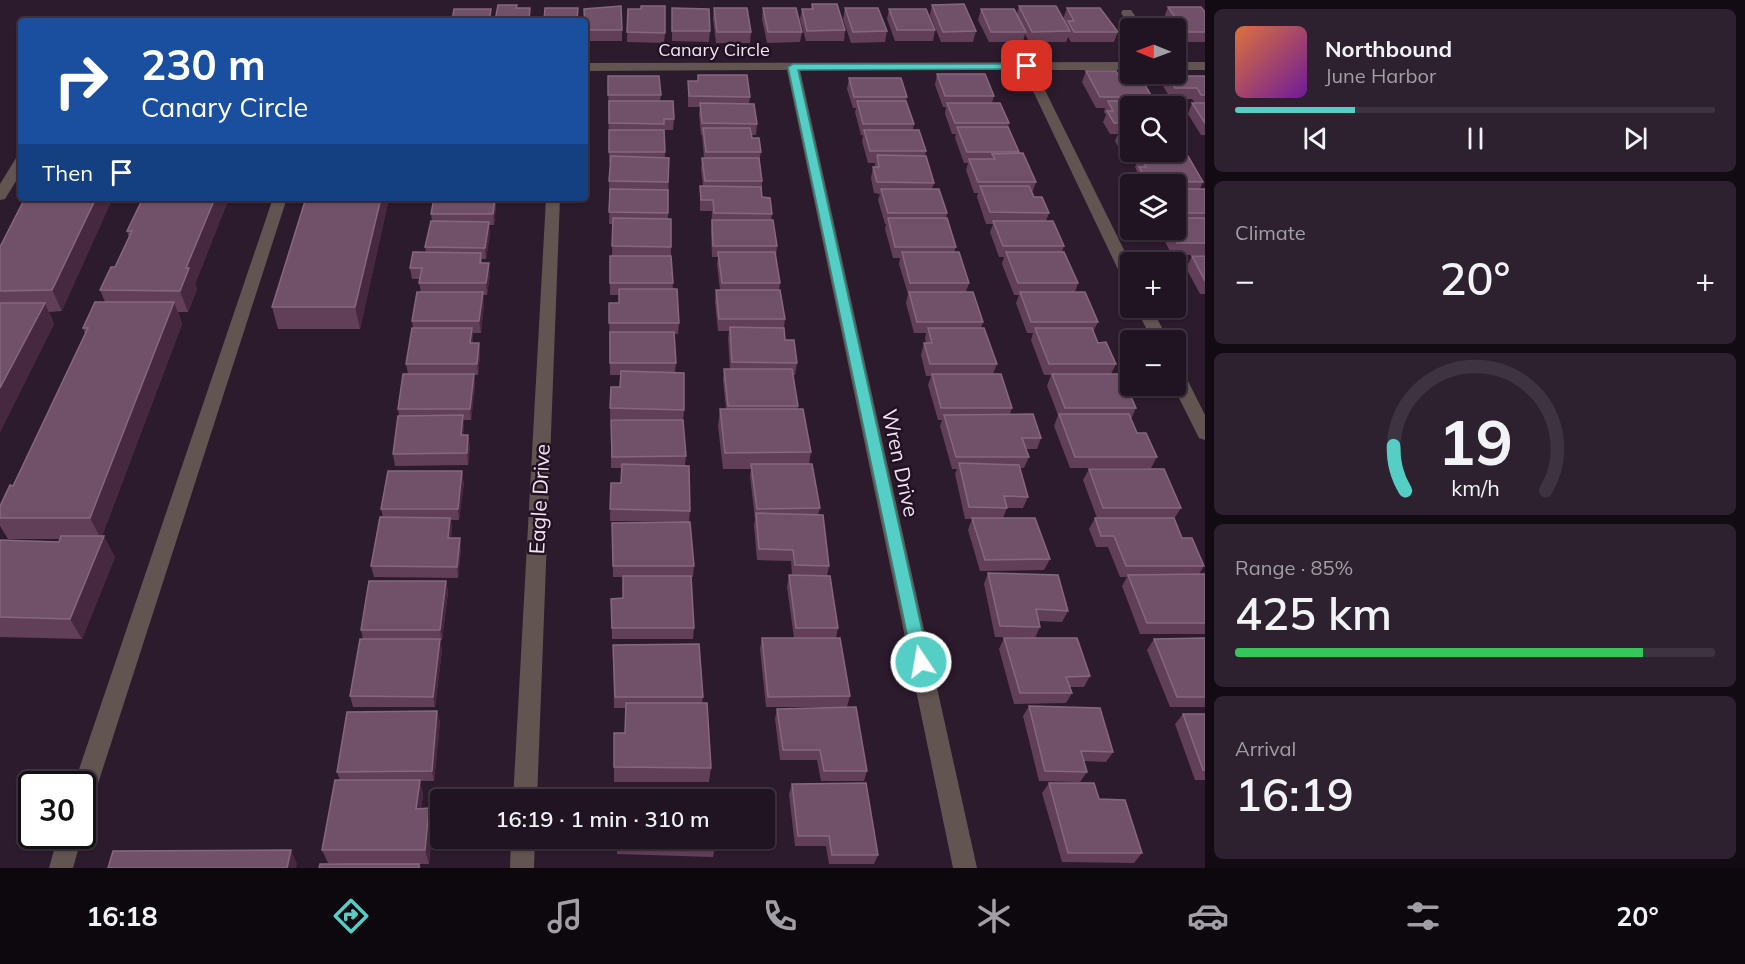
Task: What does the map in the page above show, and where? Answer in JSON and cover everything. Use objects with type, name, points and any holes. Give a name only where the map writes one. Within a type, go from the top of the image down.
[{"type":"street","points":[[1127,13],[1131,18]]},
{"type":"street","points":[[1027,66],[1120,257]]},
{"type":"street","name":"Canary Circle","points":[[588,67],[1120,66]]},
{"type":"street","points":[[1186,66],[1205,66]]},
{"type":"street","name":"Wren Drive","points":[[793,67],[965,868]]},
{"type":"street","points":[[0,196],[18,166]]},
{"type":"street","points":[[90,771],[279,201]]},
{"type":"street","name":"Eagle Drive","points":[[526,789],[553,201]]},
{"type":"street","points":[[1186,394],[1205,433]]},
{"type":"street","points":[[61,868],[66,849]]},
{"type":"street","points":[[522,868],[523,849]]},
{"type":"building","points":[[812,4],[837,4],[845,30],[807,31],[802,9],[813,9]]},
{"type":"building","points":[[964,4],[976,31],[943,32],[932,5]]},
{"type":"building","points":[[498,5],[530,8],[529,18],[496,18]]},
{"type":"building","points":[[621,6],[622,30],[588,30],[588,18],[584,18],[584,9]]},
{"type":"building","points":[[641,6],[665,6],[665,33],[627,32],[628,9],[641,9]]},
{"type":"building","points":[[1019,6],[1056,6],[1070,31],[1032,32]]},
{"type":"building","points":[[1168,7],[1201,7],[1205,12],[1205,32],[1186,32],[1186,18],[1175,18]]},
{"type":"building","points":[[545,8],[578,8],[577,18],[544,18]]},
{"type":"building","points":[[672,8],[709,9],[710,31],[672,31]]},
{"type":"building","points":[[714,8],[747,8],[751,32],[717,32]]},
{"type":"building","points":[[763,8],[796,8],[802,32],[768,32]]},
{"type":"building","points":[[845,8],[878,8],[887,31],[853,32]]},
{"type":"building","points":[[1067,8],[1100,8],[1118,32],[1074,32],[1068,21],[1074,21]]},
{"type":"building","points":[[454,9],[491,9],[490,18],[452,18]]},
{"type":"building","points":[[889,9],[926,9],[935,30],[897,30]]},
{"type":"building","points":[[981,9],[1014,9],[1026,32],[991,32]]},
{"type":"building","points":[[1086,71],[1116,71],[1120,84],[1144,84],[1151,96],[1120,96],[1100,97]]},
{"type":"building","points":[[937,74],[985,74],[994,96],[945,96]]},
{"type":"building","points":[[698,75],[747,75],[750,97],[689,96],[688,81],[698,81]]},
{"type":"building","points":[[608,76],[659,76],[661,95],[608,95]]},
{"type":"building","points":[[1186,76],[1205,76],[1205,95],[1201,95],[1197,88],[1175,88],[1172,84],[1186,84]]},
{"type":"building","points":[[849,78],[901,78],[907,97],[854,97]]},
{"type":"building","points":[[609,101],[673,101],[674,119],[664,119],[664,124],[609,123]]},
{"type":"building","points":[[857,101],[906,101],[914,124],[863,124]]},
{"type":"building","points":[[1108,101],[1120,101],[1120,123],[1114,123],[1107,111],[1113,111]]},
{"type":"building","points":[[700,103],[754,104],[757,124],[702,123]]},
{"type":"building","points":[[947,103],[1000,103],[1009,123],[955,123]]},
{"type":"building","points":[[1192,103],[1205,103],[1205,123]]},
{"type":"building","points":[[957,127],[1008,127],[1019,152],[967,152]]},
{"type":"building","points":[[703,128],[750,128],[752,138],[759,138],[761,152],[706,152]]},
{"type":"building","points":[[609,130],[664,130],[665,152],[609,152]]},
{"type":"building","points":[[864,130],[919,130],[926,151],[870,151]]},
{"type":"building","points":[[1023,153],[1036,182],[978,182],[969,159],[995,159],[992,154]]},
{"type":"building","points":[[877,155],[926,156],[934,183],[877,182],[873,167],[879,167]]},
{"type":"building","points":[[611,156],[669,158],[668,182],[609,181]]},
{"type":"building","points":[[1186,156],[1188,156],[1203,182],[1186,182],[1186,174],[1143,174],[1139,167],[1146,167],[1143,162],[1186,162]]},
{"type":"building","points":[[702,158],[759,158],[762,181],[705,181]]},
{"type":"building","points":[[700,186],[761,187],[762,197],[770,198],[772,214],[714,213],[713,200],[701,200]]},
{"type":"building","points":[[980,186],[1029,186],[1034,197],[1042,197],[1049,213],[990,212]]},
{"type":"building","points":[[610,189],[668,190],[668,213],[609,212]]},
{"type":"building","points":[[881,189],[939,189],[947,213],[888,213]]},
{"type":"building","points":[[1186,189],[1205,189],[1205,213],[1186,213]]},
{"type":"building","points":[[23,201],[95,201],[52,290],[0,291],[0,247]]},
{"type":"building","points":[[142,201],[214,201],[186,268],[189,268],[180,291],[100,290],[111,267],[115,267],[132,231],[127,231]]},
{"type":"building","points":[[305,201],[380,201],[355,307],[272,307]]},
{"type":"building","points":[[433,201],[495,201],[493,214],[431,214]]},
{"type":"building","points":[[613,218],[671,219],[671,247],[612,246]]},
{"type":"building","points":[[888,218],[947,218],[956,247],[895,247]]},
{"type":"building","points":[[1186,218],[1205,218],[1205,243],[1177,243],[1175,240],[1186,240]]},
{"type":"building","points":[[712,220],[773,220],[777,246],[713,246]]},
{"type":"building","points":[[431,221],[489,222],[485,248],[425,247]]},
{"type":"building","points":[[993,221],[1053,221],[1064,246],[1003,246]]},
{"type":"building","points":[[413,252],[481,253],[480,263],[489,263],[486,283],[419,283],[422,268],[410,268]]},
{"type":"building","points":[[718,252],[775,252],[780,283],[722,283]]},
{"type":"building","points":[[902,252],[959,252],[969,283],[910,283]]},
{"type":"building","points":[[1006,252],[1064,252],[1078,283],[1018,283]]},
{"type":"building","points":[[610,256],[671,256],[673,283],[610,283]]},
{"type":"building","points":[[1192,256],[1205,256],[1205,281]]},
{"type":"building","points":[[619,289],[677,289],[679,323],[609,323],[609,303],[619,303]]},
{"type":"building","points":[[716,290],[780,290],[785,319],[719,319]]},
{"type":"building","points":[[417,292],[483,292],[479,321],[412,321]]},
{"type":"building","points":[[909,292],[973,292],[983,322],[917,322]]},
{"type":"building","points":[[1020,292],[1085,292],[1098,322],[1031,322]]},
{"type":"building","points":[[95,302],[174,302],[90,518],[0,518],[0,506],[10,485],[13,486],[88,328],[83,328]]},
{"type":"building","points":[[0,303],[45,303],[0,388]]},
{"type":"building","points":[[730,327],[784,328],[785,340],[794,340],[797,363],[732,362]]},
{"type":"building","points":[[412,328],[472,328],[470,343],[479,343],[477,364],[406,364]]},
{"type":"building","points":[[928,328],[984,328],[997,364],[930,364],[924,343],[932,343]]},
{"type":"building","points":[[1035,328],[1092,328],[1098,343],[1106,342],[1116,364],[1049,364]]},
{"type":"building","points":[[610,332],[674,332],[676,363],[610,363]]},
{"type":"building","points":[[724,369],[792,369],[798,406],[728,406]]},
{"type":"building","points":[[621,371],[684,373],[684,410],[610,408],[611,387],[620,387]]},
{"type":"building","points":[[403,374],[474,374],[470,409],[398,409]]},
{"type":"building","points":[[932,374],[1001,374],[1012,408],[941,408]]},
{"type":"building","points":[[1052,374],[1120,374],[1120,396],[1131,396],[1136,408],[1065,408]]},
{"type":"building","points":[[720,409],[803,409],[811,452],[725,453]]},
{"type":"building","points":[[1033,414],[1041,438],[1022,438],[1029,457],[956,457],[944,415]]},
{"type":"building","points":[[1059,414],[1129,414],[1137,433],[1146,433],[1157,457],[1075,457]]},
{"type":"building","points":[[463,415],[461,435],[468,435],[467,453],[393,454],[398,416]]},
{"type":"building","points":[[611,420],[683,420],[686,456],[612,457]]},
{"type":"building","points":[[959,463],[1019,465],[1028,497],[1004,496],[1007,508],[969,507]]},
{"type":"building","points":[[622,464],[689,466],[690,511],[610,509],[611,483],[621,483]]},
{"type":"building","points":[[751,464],[812,464],[820,508],[757,509]]},
{"type":"building","points":[[1089,469],[1164,469],[1181,508],[1103,508]]},
{"type":"building","points":[[388,471],[462,471],[458,509],[381,509]]},
{"type":"building","points":[[756,513],[823,515],[829,566],[795,565],[793,550],[759,549]]},
{"type":"building","points":[[380,517],[450,518],[448,538],[460,538],[457,567],[371,566]]},
{"type":"building","points":[[972,518],[1035,518],[1050,559],[985,560]]},
{"type":"building","points":[[1095,518],[1174,518],[1182,538],[1192,538],[1204,566],[1126,566],[1114,536],[1101,536]]},
{"type":"building","points":[[690,522],[694,566],[613,566],[612,523]]},
{"type":"building","points":[[61,536],[104,536],[70,619],[0,617],[0,540],[59,542]]},
{"type":"building","points":[[988,573],[1058,575],[1068,611],[1036,609],[1040,627],[1000,626]]},
{"type":"building","points":[[1205,574],[1205,623],[1147,623],[1128,575]]},
{"type":"building","points":[[789,575],[830,576],[838,628],[796,628]]},
{"type":"building","points":[[623,576],[691,576],[694,628],[612,628],[611,599],[623,598]]},
{"type":"building","points":[[369,581],[446,581],[440,630],[361,630]]},
{"type":"building","points":[[762,638],[840,638],[850,696],[768,697]]},
{"type":"building","points":[[1004,638],[1077,638],[1090,676],[1066,677],[1072,693],[1020,693]]},
{"type":"building","points":[[1205,638],[1205,697],[1177,697],[1154,639]]},
{"type":"building","points":[[360,639],[440,639],[433,697],[350,696]]},
{"type":"building","points":[[699,644],[703,697],[615,697],[613,645]]},
{"type":"building","points":[[626,703],[707,703],[711,768],[614,767],[614,733],[625,733]]},
{"type":"building","points":[[1029,706],[1100,708],[1113,752],[1081,751],[1087,772],[1045,771]]},
{"type":"building","points":[[856,707],[867,771],[824,771],[820,750],[783,750],[777,709]]},
{"type":"building","points":[[437,711],[432,771],[337,772],[347,712]]},
{"type":"building","points":[[1183,714],[1205,714],[1205,770],[1203,770]]},
{"type":"building","points":[[335,780],[420,780],[416,809],[429,808],[425,850],[322,850]]},
{"type":"building","points":[[866,783],[878,855],[832,855],[829,836],[798,836],[792,784]]},
{"type":"building","points":[[1049,783],[1094,783],[1099,799],[1125,800],[1142,853],[1068,853]]},
{"type":"building","points":[[291,850],[287,868],[108,868],[113,851]]},
{"type":"building","points":[[320,864],[419,864],[419,868],[319,868]]},
{"type":"route","points":[[921,662],[793,67],[1027,66]]}]
